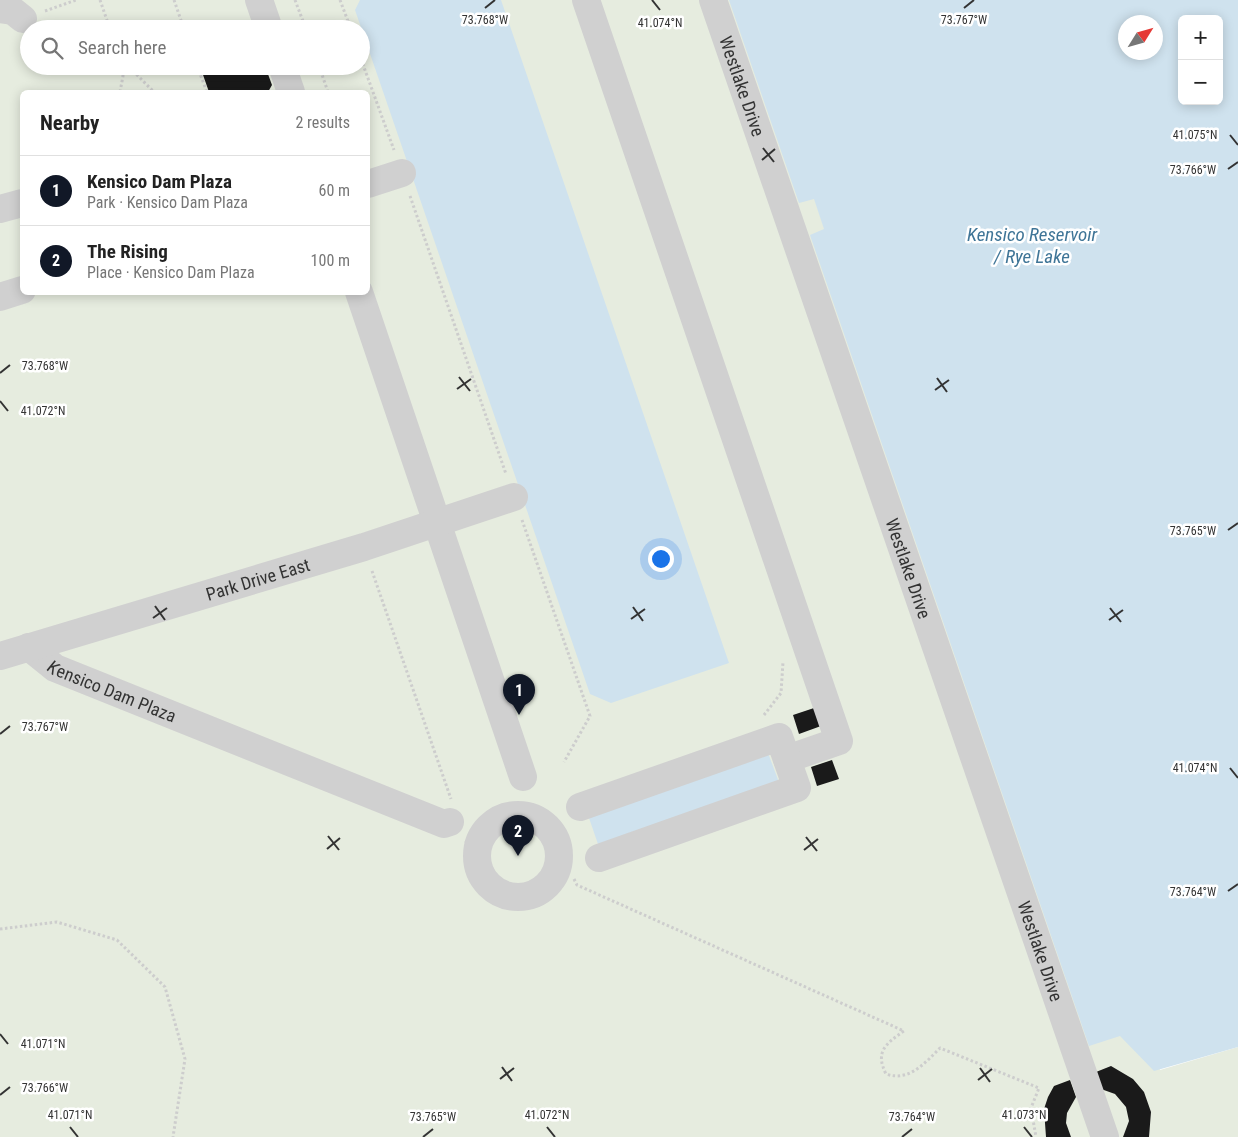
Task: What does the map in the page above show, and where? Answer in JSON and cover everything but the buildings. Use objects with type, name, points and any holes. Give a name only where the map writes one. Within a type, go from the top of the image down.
[{"type":"street","points":[[259,0],[266,20]]},
{"type":"street","points":[[586,0],[839,741],[787,759]]},
{"type":"street","name":"Westlake Drive","points":[[713,0],[1105,1137]]},
{"type":"street","points":[[285,75],[290,90]]},
{"type":"street","points":[[370,183],[402,173]]},
{"type":"street","points":[[0,209],[20,203]]},
{"type":"street","points":[[0,297],[20,291]]},
{"type":"street","points":[[360,295],[523,777]]},
{"type":"street","name":"Park Drive East","points":[[0,656],[364,547],[514,497]]},
{"type":"street","name":"Kensico Dam Plaza","points":[[29,647],[56,668],[444,824],[451,813]]},
{"type":"street","points":[[580,807],[779,737],[797,788],[599,858]]},
{"type":"path","points":[[12,14],[76,0]]},
{"type":"path","points":[[100,0],[107,20]]},
{"type":"path","points":[[174,0],[181,20]]},
{"type":"path","points":[[295,0],[303,20]]},
{"type":"path","points":[[340,0],[347,20]]},
{"type":"path","points":[[120,90],[122,75]]},
{"type":"path","points":[[137,75],[152,90]]},
{"type":"path","points":[[201,75],[206,90]]},
{"type":"path","points":[[322,75],[327,90]]},
{"type":"path","points":[[367,75],[590,716],[564,762]]},
{"type":"path","points":[[364,547],[451,813]]},
{"type":"path","points":[[758,719],[765,714],[781,694],[784,665],[781,655]]},
{"type":"path","points":[[574,879],[577,886],[904,1032],[893,1038],[882,1050],[880,1062],[886,1074],[897,1078],[909,1074],[940,1048],[1039,1088],[1031,1108],[1036,1137]]},
{"type":"path","points":[[0,929],[57,922],[117,940],[164,987],[185,1059],[173,1137]]},
{"type":"shaded area","points":[[0,0],[795,0],[1160,1070],[1238,1047],[1238,1137],[0,1137]]},
{"type":"water","points":[[360,0],[501,0],[729,663],[611,703],[590,694],[370,54],[370,20],[358,20],[355,10]]},
{"type":"water","name":"Kensico Reservoir / Rye Lake","points":[[729,0],[1238,0],[1238,1047],[1154,1071],[1120,1036],[1089,1046],[810,235],[824,229],[814,199],[799,203]]},
{"type":"water","points":[[768,753],[780,785],[599,847],[588,815]]},
{"type":"place","name":"Kensico Dam Plaza","points":[[519,715]]},
{"type":"place","name":"The Rising","points":[[518,856]]}]
